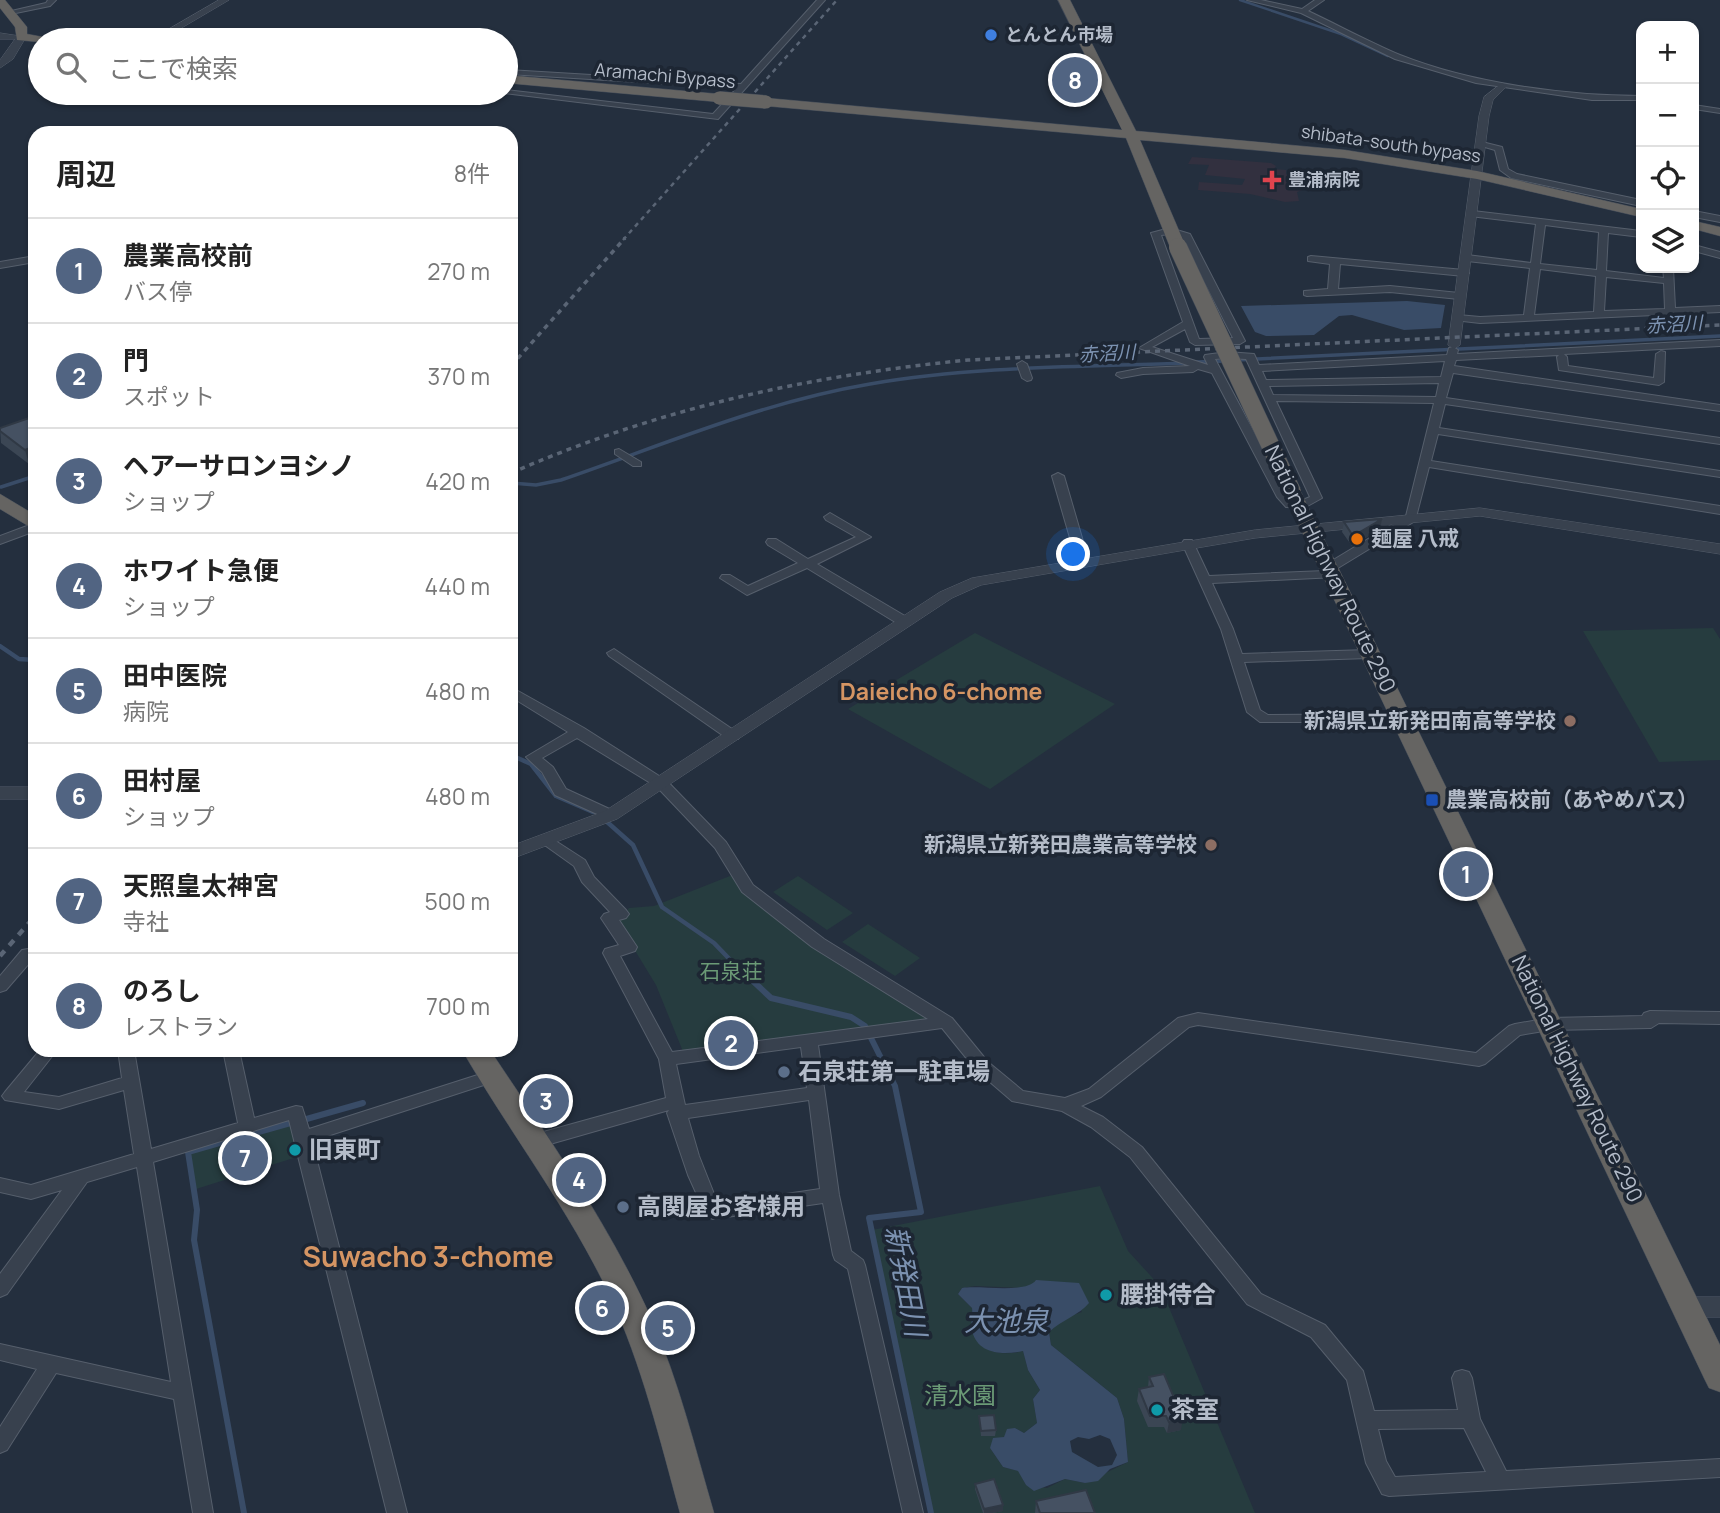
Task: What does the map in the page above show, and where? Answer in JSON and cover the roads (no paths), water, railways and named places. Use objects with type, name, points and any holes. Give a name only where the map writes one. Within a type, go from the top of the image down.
[{"type":"highway","name":"National Highway Route 290","points":[[1064,0],[1132,138],[1174,239],[1369,654],[1720,1378]]},
{"type":"highway","points":[[0,1],[21,27],[21,37],[28,38]]},
{"type":"highway","name":"Aramachi Bypass","points":[[518,80],[1132,138]]},
{"type":"highway","name":"shibata-south bypass","points":[[1132,138],[1338,159],[1477,178],[1636,212]]},
{"type":"highway","name":"shibata-south bypass","points":[[1477,178],[1636,219]]},
{"type":"highway","points":[[1699,226],[1720,232]]},
{"type":"highway","points":[[1699,233],[1720,239]]},
{"type":"highway","points":[[0,500],[28,520]]},
{"type":"highway","points":[[480,1057],[536,1141],[625,1296],[654,1369],[697,1513]]},
{"type":"street","points":[[11,12],[48,5],[52,0]]},
{"type":"street","points":[[176,28],[225,0]]},
{"type":"street","points":[[518,93],[715,117],[821,0]]},
{"type":"street","points":[[1251,0],[1303,11],[1415,64],[1502,86],[1592,98],[1636,98]]},
{"type":"street","points":[[1303,11],[1320,0]]},
{"type":"street","points":[[0,36],[21,37],[10,57],[0,65]]},
{"type":"street","points":[[518,73],[743,86]]},
{"type":"street","points":[[1204,580],[1331,571],[1411,517],[1451,363],[1488,99],[1502,86]]},
{"type":"street","points":[[1699,108],[1720,111]]},
{"type":"street","points":[[1481,143],[1499,149],[1504,170],[1514,176],[1636,202]]},
{"type":"street","points":[[1473,214],[1636,233]]},
{"type":"street","points":[[1699,215],[1720,219]]},
{"type":"street","points":[[1529,318],[1541,221]]},
{"type":"street","points":[[1599,315],[1604,228]]},
{"type":"street","points":[[1156,233],[1174,239],[1185,234],[1240,341],[1195,342],[1186,324],[1156,233]]},
{"type":"street","points":[[1699,250],[1720,256]]},
{"type":"street","points":[[1467,258],[1668,281]]},
{"type":"street","points":[[1311,259],[1464,273]]},
{"type":"street","points":[[2,262],[28,260]]},
{"type":"street","points":[[1333,292],[1335,261]]},
{"type":"street","points":[[1668,273],[1670,312]]},
{"type":"street","points":[[1307,293],[1390,289],[1459,296]]},
{"type":"street","points":[[1458,317],[1480,320],[1720,309]]},
{"type":"street","points":[[1186,324],[1144,348],[1212,370]]},
{"type":"street","points":[[1262,383],[1451,363],[1720,343]]},
{"type":"street","points":[[1562,355],[1720,352]]},
{"type":"street","points":[[1562,355],[1563,368],[1659,382],[1661,354]]},
{"type":"street","points":[[518,851],[605,819],[953,591],[977,580],[1188,543],[1300,509],[1316,498],[1250,356],[1209,357],[1212,370],[1283,497],[1290,505],[1300,509],[1411,517],[1480,512],[1720,549]]},
{"type":"street","points":[[1255,368],[1451,363],[1720,408]]},
{"type":"street","points":[[1022,364],[1027,378]]},
{"type":"street","points":[[1121,375],[1143,371],[1212,370]]},
{"type":"street","points":[[1268,398],[1441,400],[1720,441]]},
{"type":"street","points":[[1433,430],[1720,474]]},
{"type":"street","points":[[619,452],[637,464]]},
{"type":"street","points":[[1424,463],[1720,510]]},
{"type":"street","points":[[1058,475],[1083,562]]},
{"type":"street","points":[[726,578],[747,591],[865,537],[830,517]]},
{"type":"street","points":[[0,540],[28,528]]},
{"type":"street","points":[[772,542],[905,622]]},
{"type":"street","points":[[1188,543],[1237,658],[1254,712],[1265,719],[1401,718]]},
{"type":"street","points":[[614,653],[733,736]]},
{"type":"street","points":[[1237,658],[1369,654]]},
{"type":"street","points":[[518,695],[579,730],[662,784],[721,845],[747,888],[818,943],[946,1021],[982,1066],[1018,1097],[1066,1105],[1097,1122],[1136,1152],[1254,1299],[1318,1331],[1356,1377],[1376,1462],[1389,1487],[1720,1468]]},
{"type":"street","points":[[579,730],[533,757],[548,770],[560,792],[605,819]]},
{"type":"street","points":[[0,793],[28,793]]},
{"type":"street","points":[[546,841],[580,863],[587,879],[621,914],[609,918],[629,947],[611,953],[667,1059],[675,1107],[691,1166],[713,1212],[830,1195]]},
{"type":"street","points":[[0,986],[28,954]]},
{"type":"street","points":[[1066,1105],[1095,1093],[1184,1022],[1191,1021],[1293,1031],[1479,1060],[1515,1030],[1550,1024],[1651,1022],[1650,1017],[1720,1018]]},
{"type":"street","points":[[667,1059],[870,1034],[946,1021]]},
{"type":"street","points":[[809,1041],[830,1195],[842,1255],[856,1265],[913,1513]]},
{"type":"street","points":[[43,1057],[11,1096],[59,1103],[131,1081]]},
{"type":"street","points":[[127,1057],[183,1393],[198,1507]]},
{"type":"street","points":[[232,1057],[247,1126]]},
{"type":"street","points":[[302,1138],[493,1076]]},
{"type":"street","points":[[536,1141],[675,1107],[816,1094]]},
{"type":"street","points":[[0,1185],[31,1192],[296,1112],[397,1513]]},
{"type":"street","points":[[0,1289],[81,1177]]},
{"type":"street","points":[[1686,1307],[1720,1307]]},
{"type":"street","points":[[0,1352],[183,1393]]},
{"type":"street","points":[[0,1444],[51,1364]]},
{"type":"street","points":[[1462,1378],[1470,1419],[1501,1482]]},
{"type":"street","points":[[1367,1420],[1470,1419]]},
{"type":"water","points":[[1407,301],[1445,305],[1441,328],[1404,330],[1352,315],[1339,316],[1314,335],[1266,336],[1255,332],[1241,306]]},
{"type":"water","name":"大池泉","points":[[1036,1280],[1079,1283],[1089,1303],[1049,1332],[1051,1345],[1117,1398],[1124,1419],[1128,1462],[1110,1469],[1098,1481],[1085,1483],[1065,1479],[1034,1491],[1026,1485],[1018,1471],[1003,1467],[990,1448],[993,1438],[1004,1437],[1007,1429],[1015,1428],[1024,1433],[1037,1423],[1033,1399],[1040,1390],[1028,1370],[1023,1351],[1000,1353],[980,1345],[972,1331],[972,1308],[958,1294],[962,1288],[1013,1288],[1031,1284]],"holes":[[[1100,1435],[1110,1439],[1117,1455],[1112,1465],[1098,1467],[1072,1452],[1070,1441],[1078,1437],[1089,1439]]]},
{"type":"waterway","points":[[1240,0],[1341,34],[1388,56]]},
{"type":"waterway","name":"赤沼川","points":[[1237,360],[1720,336]]},
{"type":"waterway","name":"赤沼川","points":[[1196,362],[1225,361]]},
{"type":"waterway","name":"赤沼川","points":[[518,484],[536,485],[561,480],[752,413],[870,384],[988,371],[1187,363]]},
{"type":"waterway","name":"赤沼川","points":[[1,487],[28,478]]},
{"type":"waterway","name":"新発田川","points":[[0,646],[19,659],[28,660]]},
{"type":"waterway","name":"新発田川","points":[[518,758],[531,764],[556,796],[593,812]]},
{"type":"waterway","name":"新発田川","points":[[606,821],[633,845],[662,907],[714,943],[739,969]]},
{"type":"waterway","name":"新発田川","points":[[738,967],[771,998],[851,1017],[865,1026],[895,1086],[921,1212],[869,1218],[931,1513]]},
{"type":"waterway","points":[[303,1120],[363,1103]]},
{"type":"waterway","points":[[244,1513],[194,1240],[197,1210],[188,1152],[294,1122]]},
{"type":"railway","points":[[623,240],[837,0]]},
{"type":"railway","points":[[518,358],[625,238]]},
{"type":"railway","points":[[518,470],[622,430],[678,413],[791,386],[908,367],[968,360],[1720,325]]},
{"type":"railway","points":[[0,956],[28,924]]},
{"type":"place","name":"とんとん市場","points":[[991,35]]},
{"type":"place","name":"のろし","points":[[1075,80]]},
{"type":"place","name":"豊浦病院","points":[[1272,180]]},
{"type":"place","name":"麺屋 八戒","points":[[1357,539]]},
{"type":"place","name":"新潟県立新発田南高等学校","points":[[1570,721]]},
{"type":"place","name":"農業高校前（あやめバス）","points":[[1432,800]]},
{"type":"place","name":"新潟県立新発田農業高等学校","points":[[1211,845]]},
{"type":"place","name":"農業高校前","points":[[1466,874]]},
{"type":"place","name":"門","points":[[731,1043]]},
{"type":"place","name":"石泉荘第一駐車場","points":[[784,1072]]},
{"type":"place","name":"ヘアーサロンヨシノ","points":[[546,1101]]},
{"type":"place","name":"旧東町","points":[[295,1150]]},
{"type":"place","name":"天照皇太神宮","points":[[245,1158]]},
{"type":"place","name":"ホワイト急便","points":[[579,1180]]},
{"type":"place","name":"高関屋お客様用","points":[[623,1207]]},
{"type":"place","name":"腰掛待合","points":[[1106,1295]]},
{"type":"place","name":"田村屋","points":[[602,1308]]},
{"type":"place","name":"田中医院","points":[[668,1328]]},
{"type":"place","name":"茶室","points":[[1157,1410]]},
{"type":"district","name":"Daieicho 6-chome","points":[[941,692]]},
{"type":"district","name":"Suwacho 3-chome","points":[[428,1257]]},
{"type":"park label","name":"石泉荘","points":[[731,972]]},
{"type":"park label","name":"清水園","points":[[960,1396]]}]
